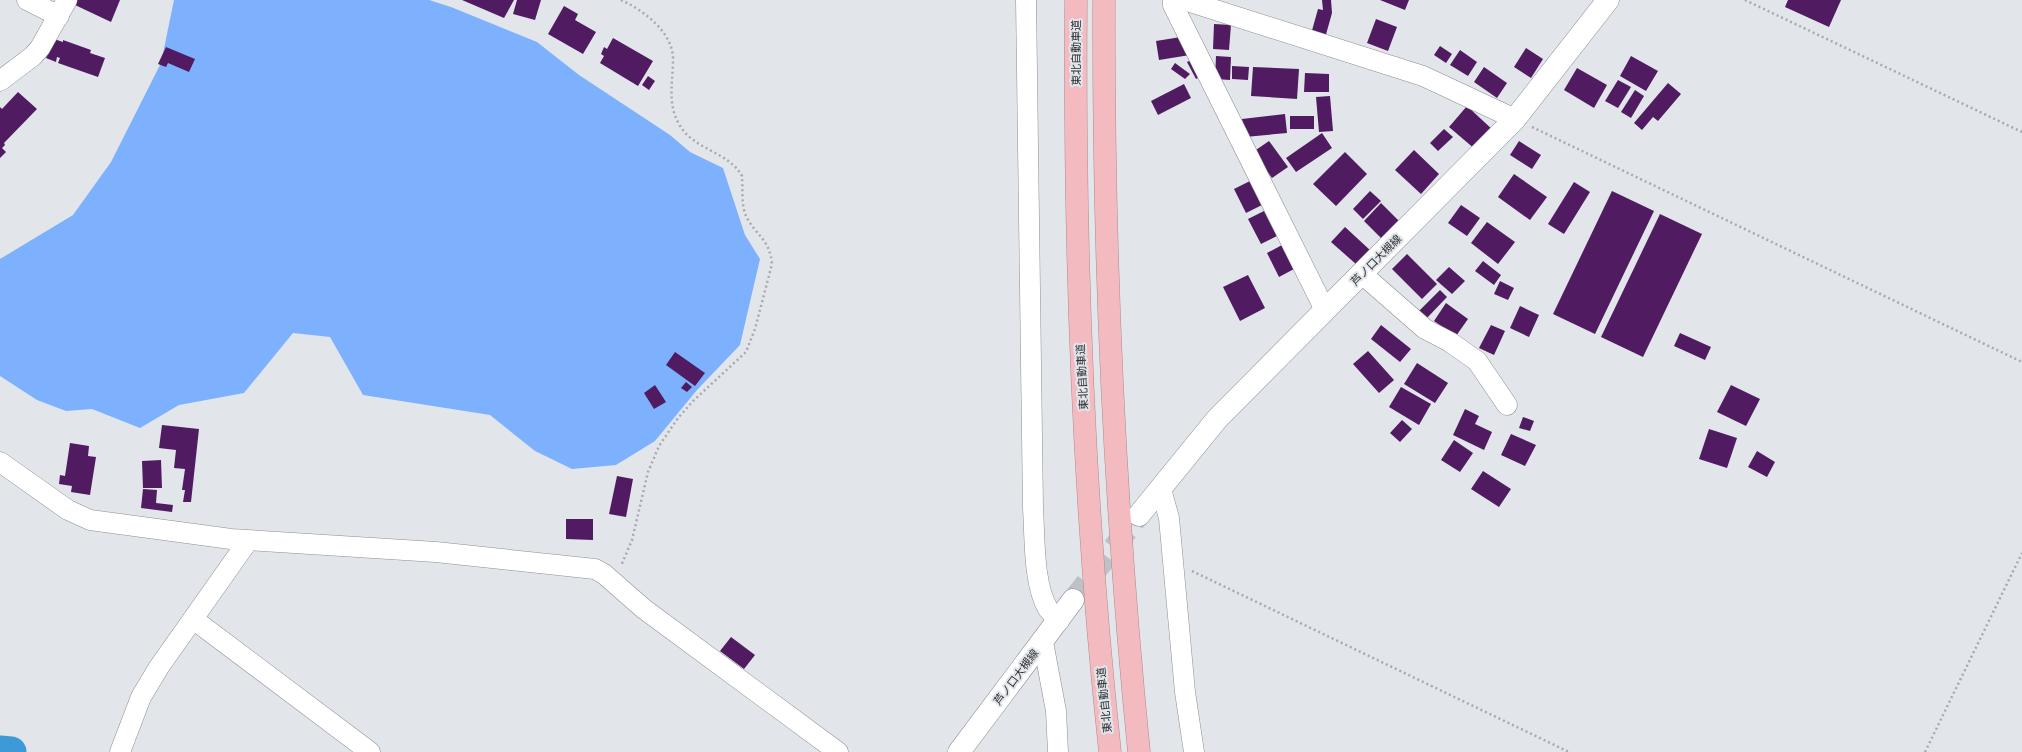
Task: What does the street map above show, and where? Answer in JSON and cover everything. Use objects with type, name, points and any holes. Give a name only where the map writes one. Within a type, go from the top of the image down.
[{"type":"highway","name":"東北自動車道","points":[[1076,0],[1075,127],[1078,306],[1085,457],[1098,638],[1110,752]]},
{"type":"highway","points":[[1104,0],[1104,130],[1108,305],[1115,450],[1129,644],[1140,752]]},
{"type":"main road","name":"芦ノ口大槻線","points":[[1139,515],[1217,419],[1515,119],[1608,0]]},
{"type":"main road","name":"芦ノ口大槻線","points":[[959,752],[1059,621],[1073,600]]},
{"type":"street","points":[[0,81],[33,56],[40,48],[63,8],[27,0]]},
{"type":"street","points":[[1026,0],[1033,508],[1037,565],[1041,587],[1049,610],[1059,621]]},
{"type":"street","points":[[1173,0],[1173,6],[1325,310]]},
{"type":"street","points":[[1184,0],[1423,76],[1515,119]]},
{"type":"street","points":[[1362,274],[1424,329],[1450,342],[1477,361],[1507,405]]},
{"type":"street","points":[[0,462],[36,490],[82,517],[248,541],[436,552],[594,569],[612,580],[644,609],[838,752]]},
{"type":"street","points":[[1161,489],[1169,518],[1185,692],[1194,752]]},
{"type":"street","points":[[120,752],[126,732],[141,697],[159,667],[248,541]]},
{"type":"street","points":[[193,620],[370,752]]},
{"type":"street","points":[[1043,642],[1056,711],[1058,752]]},
{"type":"path","points":[[612,580],[629,551],[646,478],[659,446],[678,418],[693,401],[746,352],[755,329],[772,264],[771,254],[766,242],[746,217],[742,176],[729,161],[696,142],[680,126],[670,100],[673,57],[666,37],[646,14],[621,0]]},
{"type":"path","points":[[1745,0],[2022,132]]},
{"type":"path","points":[[1515,119],[2022,362]]},
{"type":"path","points":[[1925,752],[2022,553]]},
{"type":"path","points":[[1174,563],[1569,752]]},
{"type":"shaded area","points":[[174,0],[429,0],[451,7],[537,42],[579,75],[670,135],[690,152],[723,168],[745,235],[760,259],[740,345],[697,390],[655,441],[616,465],[572,469],[535,451],[490,415],[363,395],[330,337],[293,333],[244,393],[179,405],[140,428],[92,409],[66,411],[37,400],[0,376],[0,259],[73,215],[111,162],[161,63]]},
{"type":"building","points":[[77,0],[120,0],[111,22],[75,5]]},
{"type":"building","points":[[462,0],[514,0],[504,18]]},
{"type":"building","points":[[517,0],[541,0],[535,20],[513,14]]},
{"type":"building","points":[[1322,0],[1331,0],[1332,13],[1325,38],[1311,34],[1318,9],[1323,10]]},
{"type":"building","points":[[1380,0],[1409,0],[1405,10]]},
{"type":"building","points":[[1788,0],[1841,0],[1829,27],[1785,7]]},
{"type":"building","points":[[564,6],[578,14],[575,20],[596,32],[583,54],[548,34]]},
{"type":"building","points":[[1376,19],[1397,27],[1388,51],[1367,43]]},
{"type":"building","points":[[1214,24],[1231,25],[1229,50],[1213,49]]},
{"type":"building","points":[[1187,36],[1190,55],[1159,60],[1156,41]]},
{"type":"building","points":[[613,38],[653,61],[638,86],[600,63],[604,56],[601,54],[604,47],[607,49]]},
{"type":"building","points":[[54,39],[63,42],[63,40],[91,50],[90,53],[105,58],[98,77],[58,63],[60,58],[57,57],[56,62],[46,58]]},
{"type":"building","points":[[1440,46],[1452,54],[1446,63],[1434,55]]},
{"type":"building","points":[[166,47],[195,59],[189,72],[168,63],[166,67],[158,64]]},
{"type":"building","points":[[1526,48],[1543,59],[1531,78],[1514,67]]},
{"type":"building","points":[[1460,50],[1477,62],[1468,76],[1450,65]]},
{"type":"building","points":[[1216,56],[1231,57],[1230,80],[1215,79]]},
{"type":"building","points":[[1631,56],[1658,71],[1646,91],[1620,76]]},
{"type":"building","points":[[1195,58],[1204,75],[1196,79],[1187,62]]},
{"type":"building","points":[[1175,63],[1190,74],[1185,79],[1171,69]]},
{"type":"building","points":[[1232,66],[1249,67],[1248,80],[1232,79]]},
{"type":"building","points":[[1253,67],[1299,69],[1297,99],[1251,96]]},
{"type":"building","points":[[1484,67],[1507,83],[1497,98],[1474,82]]},
{"type":"building","points":[[1577,68],[1607,85],[1594,108],[1564,90]]},
{"type":"building","points":[[1305,73],[1329,74],[1329,92],[1304,92]]},
{"type":"building","points":[[648,76],[655,81],[649,90],[642,85]]},
{"type":"building","points":[[1618,80],[1631,87],[1618,108],[1605,101]]},
{"type":"building","points":[[1668,83],[1681,94],[1658,121],[1653,117],[1642,130],[1634,123]]},
{"type":"building","points":[[1184,84],[1191,98],[1158,115],[1151,101]]},
{"type":"building","points":[[1635,90],[1644,96],[1631,118],[1621,112]]},
{"type":"building","points":[[18,92],[37,109],[4,143],[5,145],[2,148],[6,152],[0,158],[0,107],[2,109]]},
{"type":"building","points":[[1330,96],[1333,131],[1319,132],[1316,97]]},
{"type":"building","points":[[1467,106],[1494,131],[1476,150],[1449,127]]},
{"type":"building","points":[[1285,114],[1287,133],[1245,137],[1242,119]]},
{"type":"building","points":[[1290,116],[1314,116],[1314,129],[1290,129]]},
{"type":"building","points":[[1444,129],[1453,137],[1438,151],[1430,143]]},
{"type":"building","points":[[1322,133],[1332,148],[1296,172],[1286,158]]},
{"type":"building","points":[[1269,141],[1288,167],[1272,178],[1253,152]]},
{"type":"building","points":[[1519,141],[1541,155],[1532,169],[1510,155]]},
{"type":"building","points":[[1414,150],[1439,174],[1421,194],[1395,170]]},
{"type":"building","points":[[1345,152],[1367,174],[1336,206],[1313,184]]},
{"type":"building","points":[[1514,174],[1547,197],[1530,220],[1498,197]]},
{"type":"building","points":[[1250,181],[1262,205],[1246,213],[1234,189]]},
{"type":"building","points":[[1574,182],[1590,192],[1564,234],[1548,224]]},
{"type":"building","points":[[1370,191],[1381,201],[1363,219],[1353,209]]},
{"type":"building","points":[[1612,191],[1654,211],[1595,334],[1553,314]]},
{"type":"building","points":[[1381,203],[1400,222],[1383,240],[1364,221]]},
{"type":"building","points":[[1461,205],[1480,218],[1467,236],[1448,223]]},
{"type":"building","points":[[1264,211],[1277,236],[1261,244],[1248,219]]},
{"type":"building","points":[[1660,214],[1702,234],[1643,357],[1601,337]]},
{"type":"building","points":[[1487,222],[1515,242],[1498,264],[1471,243]]},
{"type":"building","points":[[1345,227],[1371,251],[1357,265],[1331,242]]},
{"type":"building","points":[[1282,245],[1294,269],[1279,277],[1267,253]]},
{"type":"building","points":[[1407,254],[1437,284],[1422,299],[1392,269]]},
{"type":"building","points":[[1483,261],[1501,275],[1494,285],[1475,271]]},
{"type":"building","points":[[1449,267],[1465,281],[1452,294],[1436,280]]},
{"type":"building","points":[[1248,275],[1265,308],[1240,321],[1223,287]]},
{"type":"building","points":[[1500,281],[1514,288],[1508,300],[1494,294]]},
{"type":"building","points":[[1440,290],[1447,297],[1426,319],[1418,312]]},
{"type":"building","points":[[1446,303],[1468,319],[1456,336],[1434,321]]},
{"type":"building","points":[[1520,306],[1539,315],[1529,337],[1510,328]]},
{"type":"building","points":[[1381,325],[1411,349],[1400,362],[1371,339]]},
{"type":"building","points":[[1491,325],[1505,331],[1494,355],[1479,348]]},
{"type":"building","points":[[1680,333],[1711,347],[1705,360],[1674,346]]},
{"type":"building","points":[[1368,351],[1394,380],[1379,393],[1353,364]]},
{"type":"building","points":[[675,352],[705,373],[695,386],[666,365]]},
{"type":"building","points":[[1417,363],[1448,383],[1435,403],[1404,384]]},
{"type":"building","points":[[686,382],[692,387],[687,392],[681,388]]},
{"type":"building","points":[[655,385],[666,402],[654,409],[644,393]]},
{"type":"building","points":[[1731,385],[1760,399],[1746,426],[1717,412]]},
{"type":"building","points":[[1401,387],[1431,404],[1419,425],[1389,407]]},
{"type":"building","points":[[1465,409],[1479,416],[1475,424],[1492,432],[1484,450],[1453,435]]},
{"type":"building","points":[[1523,417],[1534,421],[1530,431],[1519,428]]},
{"type":"building","points":[[1402,420],[1412,429],[1400,442],[1390,433]]},
{"type":"building","points":[[162,425],[199,429],[191,502],[183,502],[185,490],[182,490],[185,469],[174,468],[176,450],[159,448]]},
{"type":"building","points":[[1709,429],[1737,438],[1727,468],[1699,459]]},
{"type":"building","points":[[1511,434],[1536,445],[1525,466],[1501,455]]},
{"type":"building","points":[[1454,440],[1473,453],[1460,472],[1441,460]]},
{"type":"building","points":[[70,443],[89,446],[88,456],[96,457],[90,495],[71,492],[72,486],[59,484],[60,475],[65,476]]},
{"type":"building","points":[[1757,451],[1775,462],[1767,477],[1748,467]]},
{"type":"building","points":[[161,460],[162,488],[143,488],[142,461]]},
{"type":"building","points":[[1483,471],[1511,489],[1499,507],[1471,489]]},
{"type":"building","points":[[617,476],[633,479],[626,517],[609,514]]},
{"type":"building","points":[[143,489],[157,490],[156,503],[173,505],[172,512],[141,508]]},
{"type":"building","points":[[566,519],[593,519],[593,540],[566,539]]},
{"type":"building","points":[[731,637],[755,655],[744,669],[720,651]]},
{"type":"waterway","points":[[0,751],[11,752]]},
{"type":"tunnel","points":[[1073,600],[1139,515]]}]
